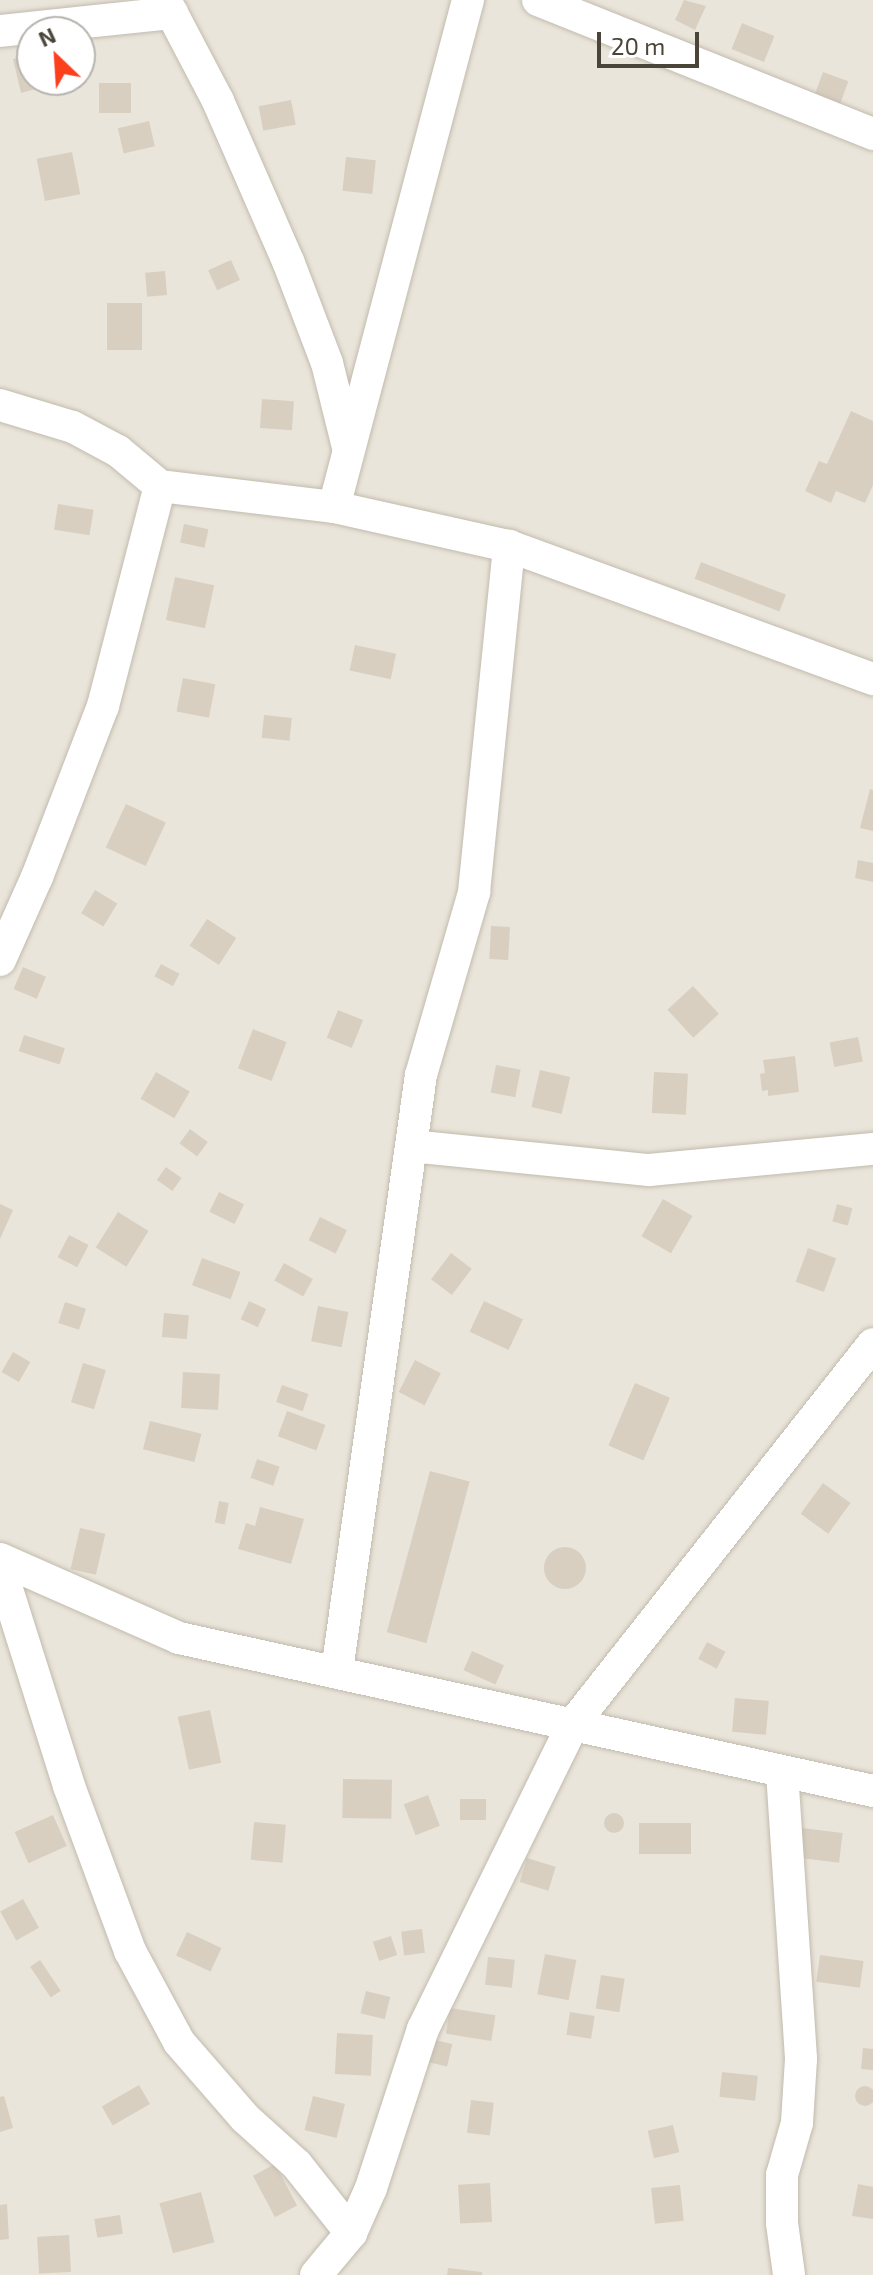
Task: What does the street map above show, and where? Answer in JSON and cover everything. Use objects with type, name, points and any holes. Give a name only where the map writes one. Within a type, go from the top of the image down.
[{"type":"street","points":[[334,507],[468,0]]},
{"type":"street","points":[[538,0],[873,134]]},
{"type":"street","points":[[0,31],[169,6],[218,101],[288,261],[327,363],[349,451]]},
{"type":"street","points":[[0,405],[73,427],[118,451],[160,486],[334,507],[509,546],[873,679]]},
{"type":"street","points":[[0,960],[37,877],[103,706],[160,486]]},
{"type":"street","points":[[337,1671],[421,1075],[474,892],[509,546]]},
{"type":"street","points":[[411,1146],[649,1170],[873,1149]]},
{"type":"street","points":[[316,2275],[351,2233],[371,2188],[423,2029],[573,1724],[873,1344]]},
{"type":"street","points":[[0,1559],[179,1638],[873,1791]]},
{"type":"street","points":[[0,1567],[69,1786],[130,1951],[179,2042],[245,2118],[297,2165],[351,2233]]},
{"type":"street","points":[[782,1772],[801,2059],[797,2123],[782,2175],[782,2223],[789,2275]]},
{"type":"shaded area","points":[[0,0],[873,0],[873,2275],[0,2275]]},
{"type":"building","points":[[684,0],[706,6],[695,30],[675,20]]},
{"type":"building","points":[[742,23],[774,36],[764,62],[732,49]]},
{"type":"building","points":[[823,72],[848,81],[839,107],[814,97]]},
{"type":"building","points":[[99,83],[131,83],[131,113],[99,113]]},
{"type":"building","points":[[291,100],[296,125],[263,131],[259,106]]},
{"type":"building","points":[[149,121],[155,146],[124,154],[118,128]]},
{"type":"building","points":[[72,152],[80,194],[45,201],[37,159]]},
{"type":"building","points":[[346,157],[376,160],[372,194],[342,191]]},
{"type":"building","points":[[231,260],[240,280],[217,290],[208,270]]},
{"type":"building","points":[[165,271],[167,295],[147,297],[145,273]]},
{"type":"building","points":[[107,303],[142,303],[142,350],[107,350]]},
{"type":"building","points":[[262,399],[294,401],[292,430],[260,428]]},
{"type":"building","points":[[851,411],[873,421],[873,485],[865,503],[836,491],[831,503],[805,491],[819,461],[827,464]]},
{"type":"building","points":[[58,504],[94,510],[89,535],[54,530]]},
{"type":"building","points":[[184,524],[208,529],[205,548],[180,543]]},
{"type":"building","points":[[701,562],[786,595],[780,611],[695,579]]},
{"type":"building","points":[[175,577],[214,585],[205,628],[166,620]]},
{"type":"building","points":[[355,645],[396,654],[391,679],[350,670]]},
{"type":"building","points":[[183,678],[215,684],[209,718],[177,711]]},
{"type":"building","points":[[264,715],[292,718],[289,741],[262,738]]},
{"type":"building","points":[[870,789],[873,790],[873,831],[860,828]]},
{"type":"building","points":[[126,804],[166,823],[146,866],[106,848]]},
{"type":"building","points":[[858,860],[873,863],[873,882],[855,878]]},
{"type":"building","points":[[95,890],[117,903],[103,927],[81,913]]},
{"type":"building","points":[[207,919],[236,938],[219,965],[190,946]]},
{"type":"building","points":[[491,926],[510,927],[508,960],[489,959]]},
{"type":"building","points":[[161,964],[180,974],[173,986],[154,976]]},
{"type":"building","points":[[23,967],[46,977],[37,999],[14,989]]},
{"type":"building","points":[[693,986],[719,1014],[693,1038],[667,1010]]},
{"type":"building","points":[[338,1010],[363,1020],[352,1048],[327,1038]]},
{"type":"building","points":[[253,1029],[287,1042],[272,1081],[238,1068]]},
{"type":"building","points":[[24,1035],[65,1048],[60,1064],[19,1051]]},
{"type":"building","points":[[858,1037],[863,1062],[834,1067],[830,1043]]},
{"type":"building","points":[[795,1056],[799,1092],[768,1096],[768,1090],[762,1091],[760,1074],[765,1073],[763,1060]]},
{"type":"building","points":[[496,1065],[521,1070],[515,1097],[491,1092]]},
{"type":"building","points":[[540,1070],[570,1077],[562,1114],[531,1107]]},
{"type":"building","points":[[156,1072],[190,1092],[174,1118],[140,1099]]},
{"type":"building","points":[[654,1072],[688,1074],[686,1115],[652,1113]]},
{"type":"building","points":[[190,1129],[208,1142],[197,1156],[179,1144]]},
{"type":"building","points":[[166,1167],[182,1178],[172,1191],[157,1180]]},
{"type":"building","points":[[219,1192],[244,1204],[235,1224],[209,1212]]},
{"type":"building","points":[[663,1199],[692,1216],[671,1253],[642,1236]]},
{"type":"building","points":[[0,1204],[13,1210],[0,1239]]},
{"type":"building","points":[[837,1204],[852,1208],[848,1226],[832,1221]]},
{"type":"building","points":[[118,1212],[149,1231],[126,1267],[96,1248]]},
{"type":"building","points":[[320,1217],[347,1230],[336,1254],[309,1240]]},
{"type":"building","points":[[69,1235],[89,1245],[77,1267],[58,1257]]},
{"type":"building","points":[[808,1248],[836,1258],[824,1292],[796,1282]]},
{"type":"building","points":[[451,1253],[472,1269],[452,1295],[431,1279]]},
{"type":"building","points":[[202,1258],[241,1272],[231,1299],[192,1285]]},
{"type":"building","points":[[284,1263],[313,1279],[303,1296],[274,1280]]},
{"type":"building","points":[[249,1301],[266,1309],[258,1327],[241,1319]]},
{"type":"building","points":[[484,1301],[523,1319],[509,1350],[470,1332]]},
{"type":"building","points":[[65,1302],[86,1309],[79,1330],[58,1323]]},
{"type":"building","points":[[318,1306],[348,1312],[342,1347],[311,1341]]},
{"type":"building","points":[[164,1313],[189,1315],[187,1339],[162,1337]]},
{"type":"building","points":[[13,1352],[30,1362],[19,1382],[2,1372]]},
{"type":"building","points":[[415,1360],[441,1373],[424,1405],[399,1392]]},
{"type":"building","points":[[83,1363],[106,1370],[94,1409],[71,1402]]},
{"type":"building","points":[[183,1372],[220,1374],[218,1410],[181,1408]]},
{"type":"building","points":[[635,1383],[670,1398],[643,1460],[608,1446]]},
{"type":"building","points":[[282,1385],[308,1394],[303,1411],[276,1402]]},
{"type":"building","points":[[287,1411],[326,1425],[316,1450],[278,1436]]},
{"type":"building","points":[[150,1421],[201,1434],[194,1462],[143,1449]]},
{"type":"building","points":[[257,1459],[280,1467],[273,1486],[250,1478]]},
{"type":"building","points":[[430,1471],[470,1482],[426,1643],[387,1632]]},
{"type":"building","points":[[823,1483],[851,1503],[828,1534],[801,1514]]},
{"type":"building","points":[[219,1501],[229,1503],[225,1525],[215,1523]]},
{"type":"building","points":[[260,1507],[304,1519],[291,1564],[238,1549],[246,1523],[255,1526]]},
{"type":"building","points":[[80,1528],[105,1534],[96,1575],[71,1569]]},
{"type":"building","points":[[565,1547],[580,1553],[586,1568],[580,1583],[565,1589],[550,1583],[544,1568],[550,1553]]},
{"type":"building","points":[[707,1642],[726,1652],[717,1669],[698,1659]]},
{"type":"building","points":[[472,1651],[504,1665],[495,1684],[463,1670]]},
{"type":"building","points":[[735,1698],[769,1701],[766,1735],[732,1732]]},
{"type":"building","points":[[210,1710],[221,1763],[189,1770],[178,1717]]},
{"type":"building","points":[[343,1779],[392,1780],[391,1819],[342,1818]]},
{"type":"building","points":[[428,1795],[440,1826],[416,1835],[404,1804]]},
{"type":"building","points":[[460,1799],[486,1799],[486,1820],[460,1820]]},
{"type":"building","points":[[610,1813],[618,1813],[624,1823],[618,1833],[610,1833],[604,1827],[604,1819]]},
{"type":"building","points":[[53,1815],[67,1846],[28,1863],[15,1832]]},
{"type":"building","points":[[254,1822],[286,1825],[283,1863],[251,1860]]},
{"type":"building","points":[[639,1823],[691,1823],[691,1854],[639,1854]]},
{"type":"building","points":[[802,1828],[843,1833],[839,1863],[798,1858]]},
{"type":"building","points":[[527,1858],[556,1867],[548,1891],[520,1882]]},
{"type":"building","points":[[23,1899],[39,1928],[16,1940],[0,1912]]},
{"type":"building","points":[[422,1929],[425,1953],[404,1955],[401,1932]]},
{"type":"building","points":[[187,1932],[221,1948],[210,1972],[176,1956]]},
{"type":"building","points":[[391,1936],[397,1955],[379,1961],[373,1942]]},
{"type":"building","points":[[545,1954],[576,1960],[569,2000],[537,1994]]},
{"type":"building","points":[[820,1955],[864,1961],[860,1988],[816,1982]]},
{"type":"building","points":[[488,1957],[515,1960],[512,1988],[485,1985]]},
{"type":"building","points":[[40,1960],[61,1991],[51,1997],[30,1967]]},
{"type":"building","points":[[601,1975],[625,1979],[619,2012],[596,2009]]},
{"type":"building","points":[[366,1991],[390,1997],[385,2019],[360,2013]]},
{"type":"building","points":[[450,2008],[495,2015],[491,2041],[446,2034]]},
{"type":"building","points":[[570,2012],[595,2016],[591,2039],[566,2035]]},
{"type":"building","points":[[337,2033],[373,2035],[371,2076],[335,2074]]},
{"type":"building","points":[[426,2038],[452,2044],[447,2066],[421,2060]]},
{"type":"building","points":[[863,2048],[873,2049],[873,2070],[861,2069]]},
{"type":"building","points":[[722,2072],[758,2076],[755,2101],[719,2097]]},
{"type":"building","points":[[139,2085],[150,2104],[113,2126],[102,2106]]},
{"type":"building","points":[[865,2086],[872,2089],[875,2096],[872,2103],[865,2106],[858,2103],[855,2096],[858,2089]]},
{"type":"building","points":[[4,2096],[13,2128],[0,2132],[0,2097]]},
{"type":"building","points":[[313,2096],[345,2104],[337,2138],[305,2130]]},
{"type":"building","points":[[471,2100],[494,2103],[490,2136],[467,2133]]},
{"type":"building","points":[[673,2125],[679,2152],[654,2158],[648,2131]]},
{"type":"building","points":[[275,2164],[297,2205],[275,2217],[253,2176]]},
{"type":"building","points":[[490,2183],[492,2222],[460,2224],[458,2185]]},
{"type":"building","points":[[858,2184],[873,2187],[873,2219],[852,2216]]},
{"type":"building","points":[[680,2185],[684,2221],[655,2224],[651,2188]]},
{"type":"building","points":[[201,2192],[214,2242],[173,2253],[159,2203]]},
{"type":"building","points":[[7,2204],[9,2239],[0,2240],[0,2205]]},
{"type":"building","points":[[120,2215],[123,2234],[97,2238],[94,2219]]},
{"type":"building","points":[[69,2235],[71,2272],[39,2274],[37,2237]]},
{"type":"building","points":[[448,2268],[482,2272],[482,2275],[447,2275]]}]
